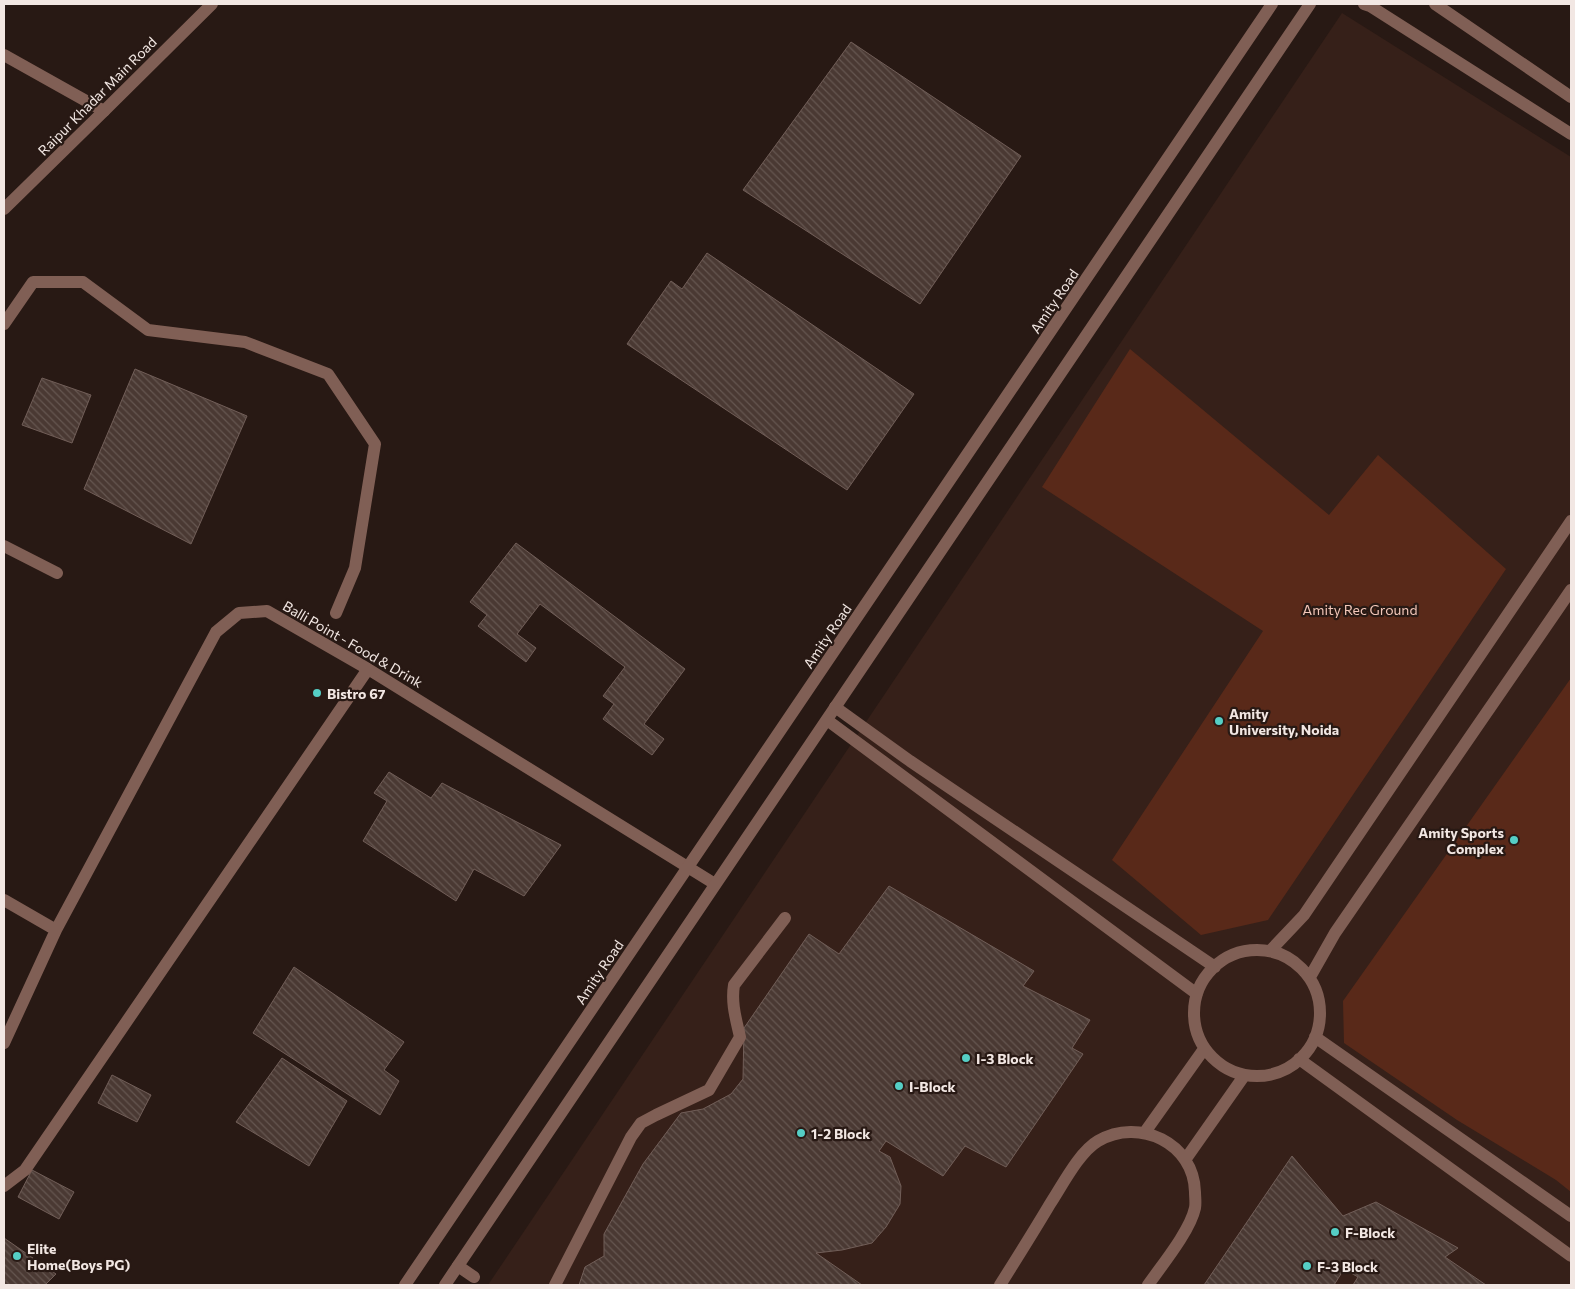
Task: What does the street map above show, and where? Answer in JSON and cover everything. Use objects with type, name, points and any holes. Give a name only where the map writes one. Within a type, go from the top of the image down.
[{"type":"street","name":"Raipur Khadar Main Road","points":[[4,209],[212,4]]},
{"type":"street","name":"Amity Road","points":[[405,1285],[1272,4]]},
{"type":"street","points":[[445,1285],[1310,4]]},
{"type":"street","points":[[1364,4],[1378,11],[1571,134]]},
{"type":"street","points":[[1435,4],[1571,97]]},
{"type":"street","points":[[4,55],[104,111]]},
{"type":"street","points":[[4,324],[33,282],[83,282],[148,330],[245,342],[328,374],[375,444],[355,568],[336,613]]},
{"type":"street","points":[[1270,950],[1304,915],[1571,521]]},
{"type":"street","points":[[4,546],[57,573]]},
{"type":"street","points":[[1310,977],[1334,933],[1571,590]]},
{"type":"street","name":"Balli Point - Food & Drink","points":[[4,1043],[56,930],[216,632],[239,613],[267,612],[368,669],[715,884]]},
{"type":"street","points":[[4,1186],[25,1170],[368,669]]},
{"type":"street","points":[[835,707],[910,761],[1215,967]]},
{"type":"street","points":[[826,720],[1197,994]]},
{"type":"street","points":[[4,900],[56,930]]},
{"type":"street","points":[[555,1285],[631,1137],[642,1123],[709,1090],[740,1037],[733,1009],[732,996],[734,985],[784,918]]},
{"type":"street","points":[[1270,950],[1292,959],[1310,977],[1320,1000],[1320,1026],[1311,1048],[1291,1068],[1271,1076],[1244,1076],[1222,1067],[1204,1049],[1194,1027],[1194,1000],[1203,979],[1215,967],[1222,960],[1243,951],[1270,950]]},
{"type":"street","points":[[1315,1037],[1571,1216]]},
{"type":"street","points":[[1145,1132],[1204,1049]]},
{"type":"street","points":[[1299,1060],[1571,1256]]},
{"type":"street","points":[[1185,1160],[1244,1076]]},
{"type":"street","points":[[1000,1285],[1077,1161],[1096,1141],[1118,1133],[1145,1132],[1167,1141],[1185,1160],[1194,1181],[1195,1207],[1186,1229],[1148,1285]]},
{"type":"street","points":[[458,1266],[474,1277]]},
{"type":"shaded area","name":"Amity University, Noida","points":[[1342,13],[1571,157],[1571,1285],[488,1285]]},
{"type":"green space","name":"Amity Rec Ground","points":[[1130,349],[1329,515],[1378,455],[1506,569],[1268,920],[1201,935],[1112,860],[1263,631],[1042,487]]},
{"type":"green space","name":"Amity Sports Complex","points":[[1571,678],[1571,1192],[1556,1180],[1457,1120],[1344,1043],[1343,1001]]},
{"type":"building","points":[[851,42],[1021,156],[920,304],[743,190]]},
{"type":"building","points":[[707,253],[914,394],[847,490],[627,344],[671,281],[682,289]]},
{"type":"building","points":[[135,369],[247,416],[191,544],[84,489]]},
{"type":"building","points":[[42,378],[91,395],[72,443],[22,425]]},
{"type":"building","points":[[516,543],[685,669],[644,724],[664,739],[652,755],[603,719],[614,704],[603,696],[625,667],[540,604],[517,634],[536,648],[526,662],[478,626],[487,615],[470,602]]},
{"type":"building","points":[[389,772],[431,798],[442,783],[561,845],[524,896],[474,869],[456,901],[363,841],[387,801],[374,793]]},
{"type":"building","name":"I-Block","points":[[889,886],[1034,971],[1023,986],[1090,1020],[1072,1048],[1083,1054],[1006,1167],[965,1146],[943,1176],[886,1141],[879,1151],[890,1157],[901,1186],[900,1204],[886,1227],[872,1243],[842,1250],[816,1253],[862,1285],[579,1285],[585,1267],[604,1256],[604,1234],[643,1164],[681,1113],[703,1109],[731,1094],[743,1079],[744,1028],[809,934],[839,954]]},
{"type":"building","points":[[294,967],[404,1042],[384,1070],[399,1081],[380,1115],[253,1033]]},
{"type":"building","points":[[282,1058],[347,1101],[309,1166],[236,1122]]},
{"type":"building","points":[[112,1075],[151,1095],[137,1122],[98,1103]]},
{"type":"building","name":"F-Block","points":[[1292,1156],[1343,1216],[1376,1202],[1458,1248],[1445,1257],[1486,1285],[1353,1285],[1358,1277],[1344,1269],[1334,1285],[1204,1285]]},
{"type":"building","points":[[32,1170],[74,1192],[59,1219],[18,1197]]},
{"type":"building","name":"Elite Home(Boys PG)","points":[[4,1238],[56,1274],[45,1285],[4,1285]]},
{"type":"place","name":"Bistro 67","points":[[317,693]]},
{"type":"place","name":"Amity University, Noida","points":[[1219,721]]},
{"type":"place","name":"Amity Sports Complex","points":[[1514,840]]},
{"type":"place","name":"I-3 Block","points":[[966,1058]]},
{"type":"place","name":"I-Block","points":[[899,1086]]},
{"type":"place","name":"1-2 Block","points":[[801,1133]]},
{"type":"place","name":"F-Block","points":[[1335,1232]]},
{"type":"place","name":"Elite Home(Boys PG)","points":[[17,1256]]},
{"type":"place","name":"F-3 Block","points":[[1307,1266]]}]
